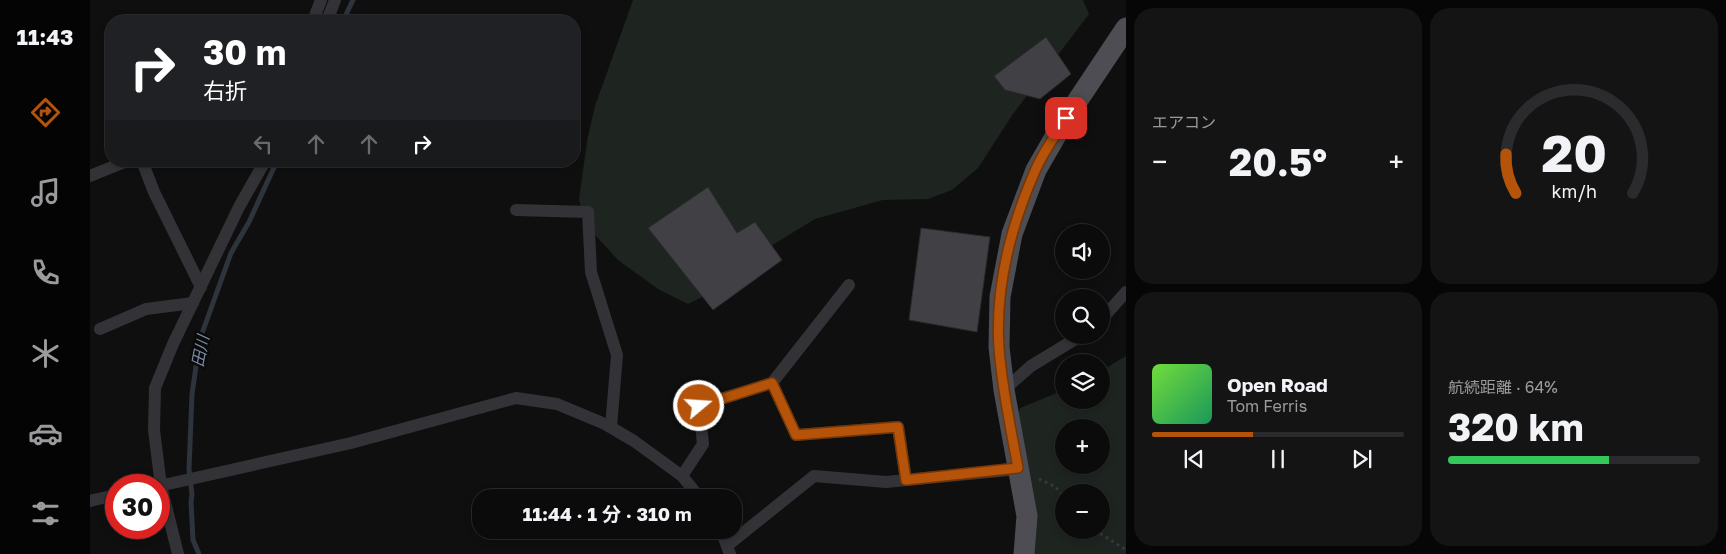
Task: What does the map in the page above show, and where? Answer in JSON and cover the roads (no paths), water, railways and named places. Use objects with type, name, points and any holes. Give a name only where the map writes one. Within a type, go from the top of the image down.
[{"type":"main road","points":[[1024,554],[1027,516],[1004,390],[999,347],[1000,298],[1012,234],[1036,170],[1066,118],[1126,28]]},
{"type":"street","points":[[315,15],[321,0]]},
{"type":"street","points":[[329,15],[335,0]]},
{"type":"street","points":[[90,176],[113,167]]},
{"type":"street","points":[[144,167],[154,192],[201,287]]},
{"type":"street","points":[[159,474],[154,430],[155,388],[173,344],[239,206],[262,167]]},
{"type":"street","points":[[516,210],[588,212],[592,272],[617,355],[611,427]]},
{"type":"street","points":[[682,476],[703,444],[699,406],[772,383],[849,285]]},
{"type":"street","points":[[1110,310],[1126,292]]},
{"type":"street","points":[[100,329],[146,309],[193,303]]},
{"type":"street","points":[[1004,390],[1031,366],[1067,344]]},
{"type":"street","points":[[772,383],[796,435],[898,427],[906,480]]},
{"type":"street","points":[[170,484],[351,443],[516,398],[557,404],[611,427],[682,476],[693,489]]},
{"type":"street","points":[[729,550],[814,476],[886,482],[1018,468]]},
{"type":"street","points":[[90,501],[105,498]]},
{"type":"street","points":[[170,524],[178,554]]},
{"type":"waterway","name":"田川","points":[[346,15],[353,0]]},
{"type":"waterway","name":"田川","points":[[199,554],[193,540],[192,494],[189,469],[192,394],[200,339],[231,253],[249,222],[274,167]]}]
